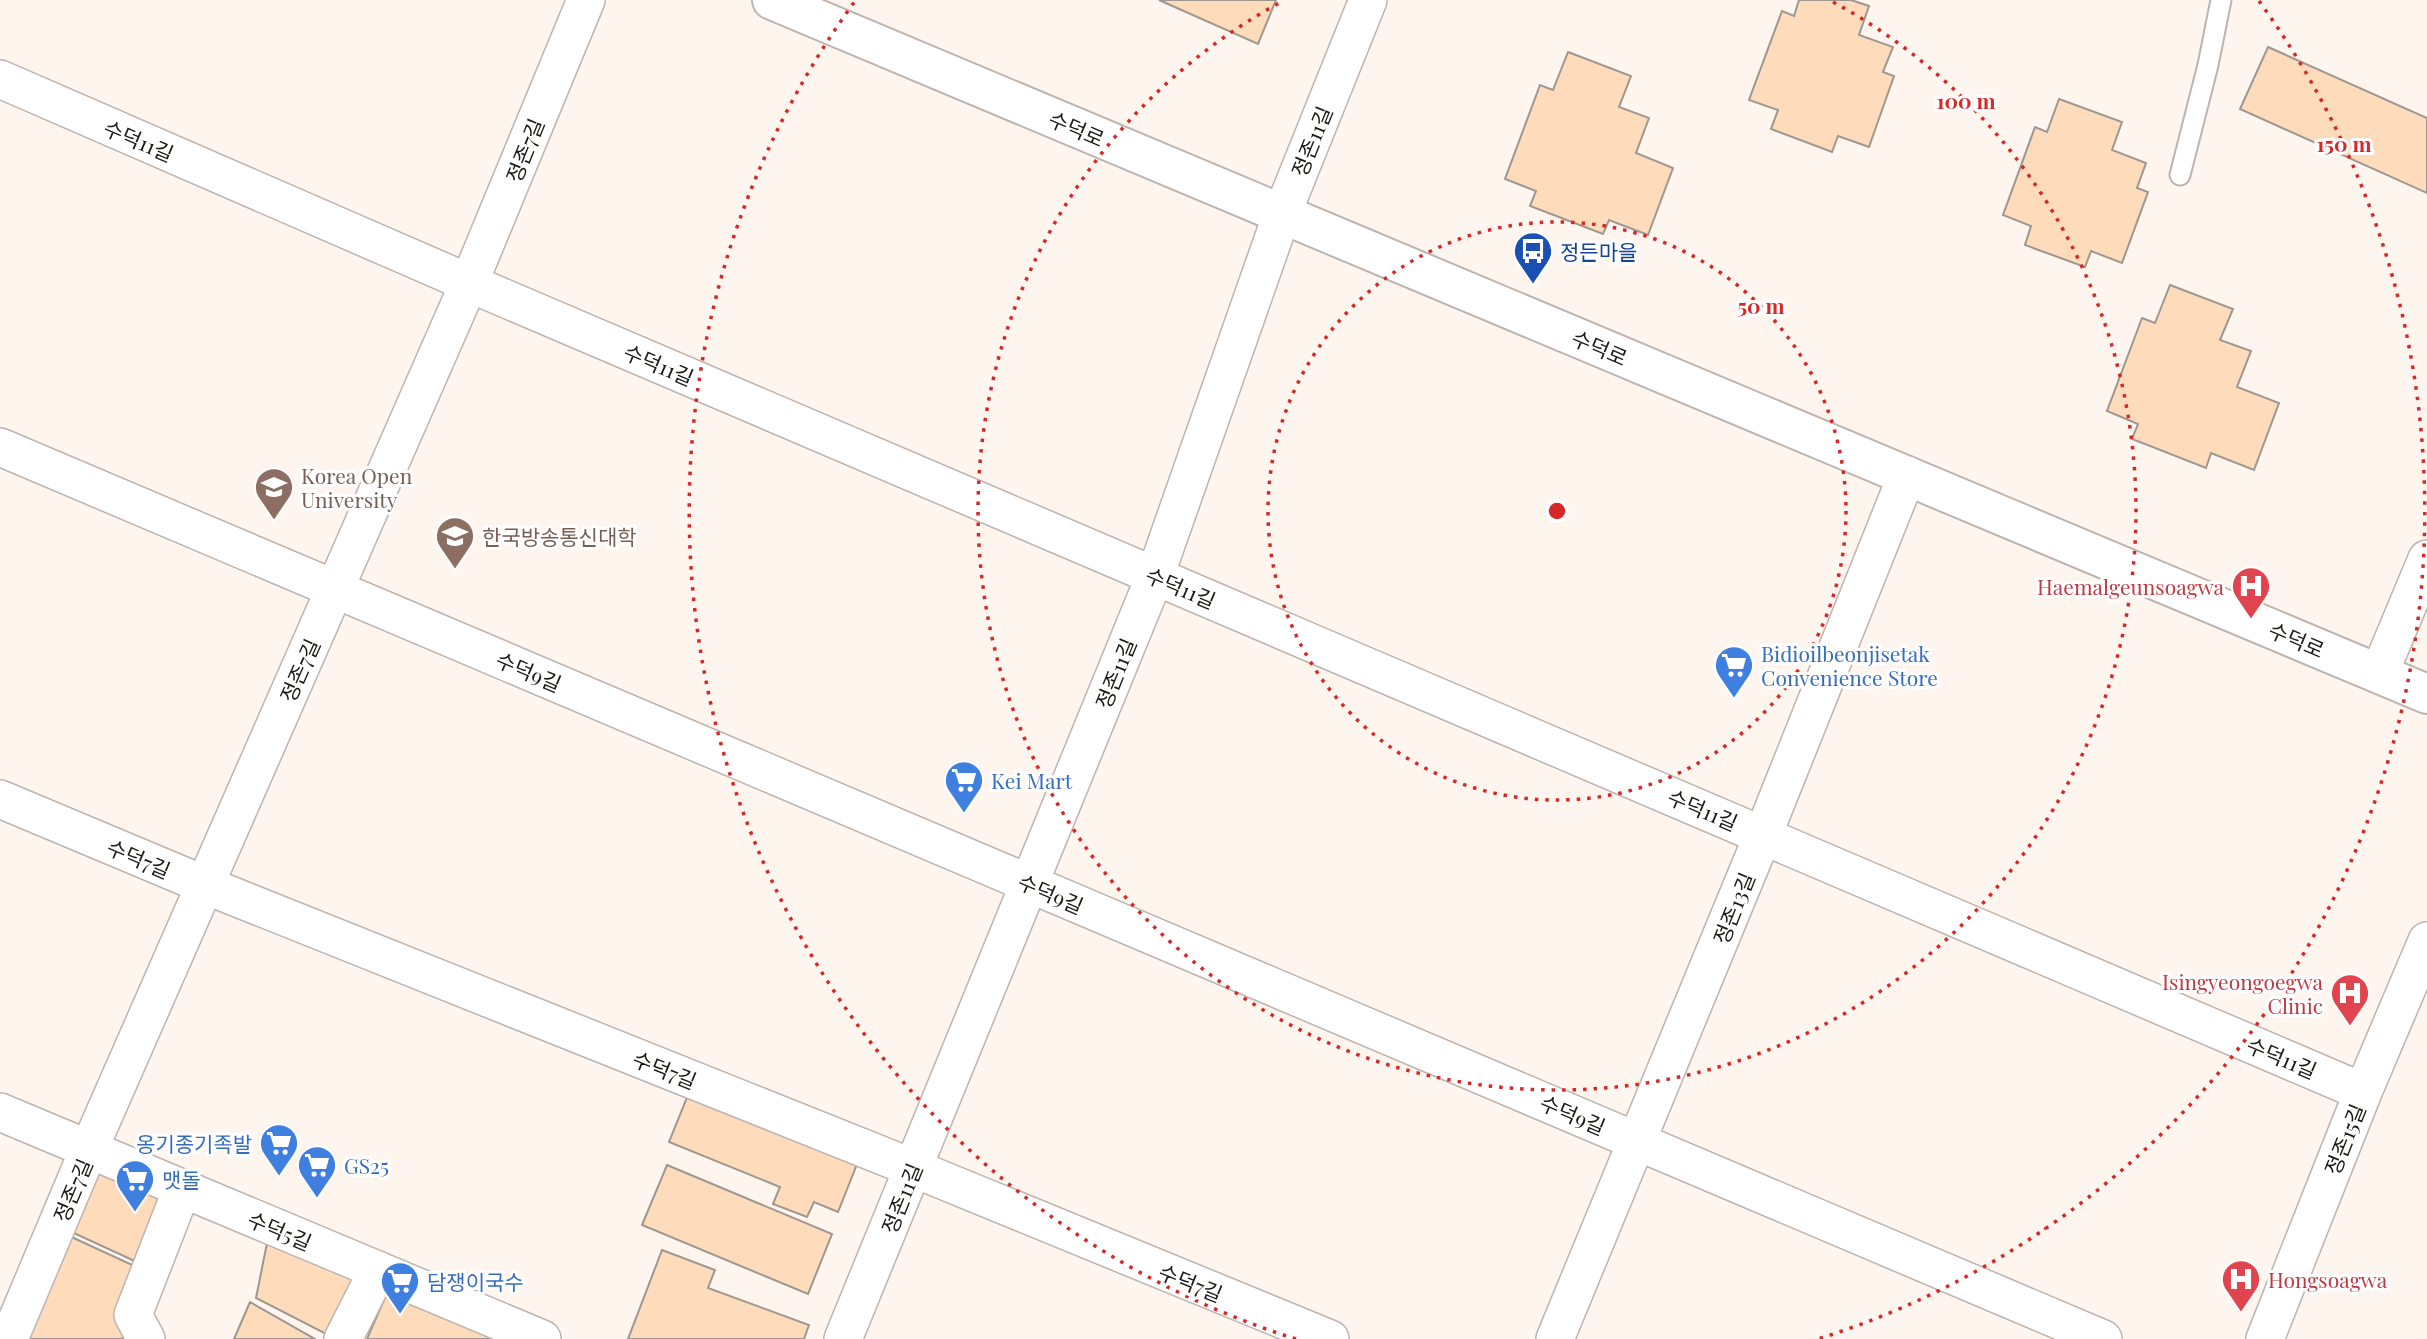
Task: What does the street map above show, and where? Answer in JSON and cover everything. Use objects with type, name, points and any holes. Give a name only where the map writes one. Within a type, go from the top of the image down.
[{"type":"main road","name":"수덕로","points":[[772,0],[2427,694]]},
{"type":"street","name":"정존7길","points":[[9,1339],[89,1149],[469,283],[586,0]]},
{"type":"street","name":"정존11길","points":[[843,1339],[1155,576],[1282,214],[1368,0]]},
{"type":"street","name":"수덕11길","points":[[0,79],[469,283],[2363,1092]]},
{"type":"street","name":"수덕9길","points":[[0,447],[2103,1339]]},
{"type":"street","name":"정존13길","points":[[1555,1339],[1763,835],[1907,475]]},
{"type":"street","points":[[2379,674],[2427,559]]},
{"type":"street","name":"수덕7길","points":[[0,800],[1330,1339]]},
{"type":"street","name":"정존15길","points":[[2265,1339],[2363,1092],[2427,941]]},
{"type":"street","name":"수덕5길","points":[[0,1112],[542,1339]]},
{"type":"street","points":[[146,1339],[133,1314],[183,1189]]},
{"type":"street","points":[[343,1339],[378,1270]]},
{"type":"lane","points":[[2180,174],[2208,65],[2221,0]]},
{"type":"building","points":[[1159,0],[1276,0],[1258,44]]},
{"type":"building","points":[[1799,0],[1851,0],[1869,6],[1859,35],[1893,47],[1883,72],[1894,76],[1869,147],[1838,136],[1832,152],[1771,129],[1778,110],[1749,100],[1782,11],[1794,16]]},
{"type":"building","points":[[2268,47],[2427,118],[2427,193],[2240,109]]},
{"type":"building","points":[[1568,52],[1631,76],[1619,107],[1649,118],[1636,153],[1673,168],[1648,235],[1609,220],[1603,234],[1530,206],[1536,191],[1505,179],[1540,85],[1553,90]]},
{"type":"building","points":[[2059,99],[2122,122],[2112,150],[2146,163],[2137,188],[2148,192],[2122,263],[2091,251],[2085,267],[2025,245],[2031,226],[2003,215],[2035,127],[2047,132]]},
{"type":"building","points":[[2170,285],[2233,309],[2220,340],[2251,351],[2237,387],[2279,403],[2254,470],[2211,453],[2206,468],[2132,439],[2138,424],[2107,411],[2142,318],[2155,323]]},
{"type":"building","points":[[690,1090],[859,1159],[838,1212],[814,1202],[807,1217],[773,1204],[780,1187],[669,1142]]},
{"type":"building","points":[[94,1160],[172,1193],[141,1264],[65,1229]]},
{"type":"building","points":[[667,1165],[832,1234],[808,1294],[642,1225]]},
{"type":"building","points":[[65,1234],[141,1269],[133,1331],[121,1339],[20,1339]]},
{"type":"building","points":[[268,1238],[365,1274],[330,1336],[256,1298]]},
{"type":"building","points":[[662,1250],[715,1270],[708,1288],[809,1325],[804,1339],[628,1339]]},
{"type":"building","points":[[389,1288],[515,1339],[367,1339]]},
{"type":"building","points":[[250,1302],[315,1339],[234,1339]]},
{"type":"place","name":"정든마을","points":[[1533,285]]},
{"type":"place","name":"Korea Open University","points":[[274,521]]},
{"type":"place","name":"한국방송통신대학","points":[[455,570]]},
{"type":"place","name":"Haemalgeunsoagwa","points":[[2251,620]]},
{"type":"place","name":"Bidioilbeonjisetak Convenience Store","points":[[1734,699]]},
{"type":"place","name":"Kei Mart","points":[[964,814]]},
{"type":"place","name":"Isingyeongoegwa Clinic","points":[[2350,1027]]},
{"type":"place","name":"옹기종기족발","points":[[279,1177]]},
{"type":"place","name":"GS25","points":[[317,1199]]},
{"type":"place","name":"맷돌","points":[[135,1213]]},
{"type":"place","name":"Hongsoagwa","points":[[2241,1313]]},
{"type":"place","name":"담쟁이국수","points":[[400,1315]]}]
